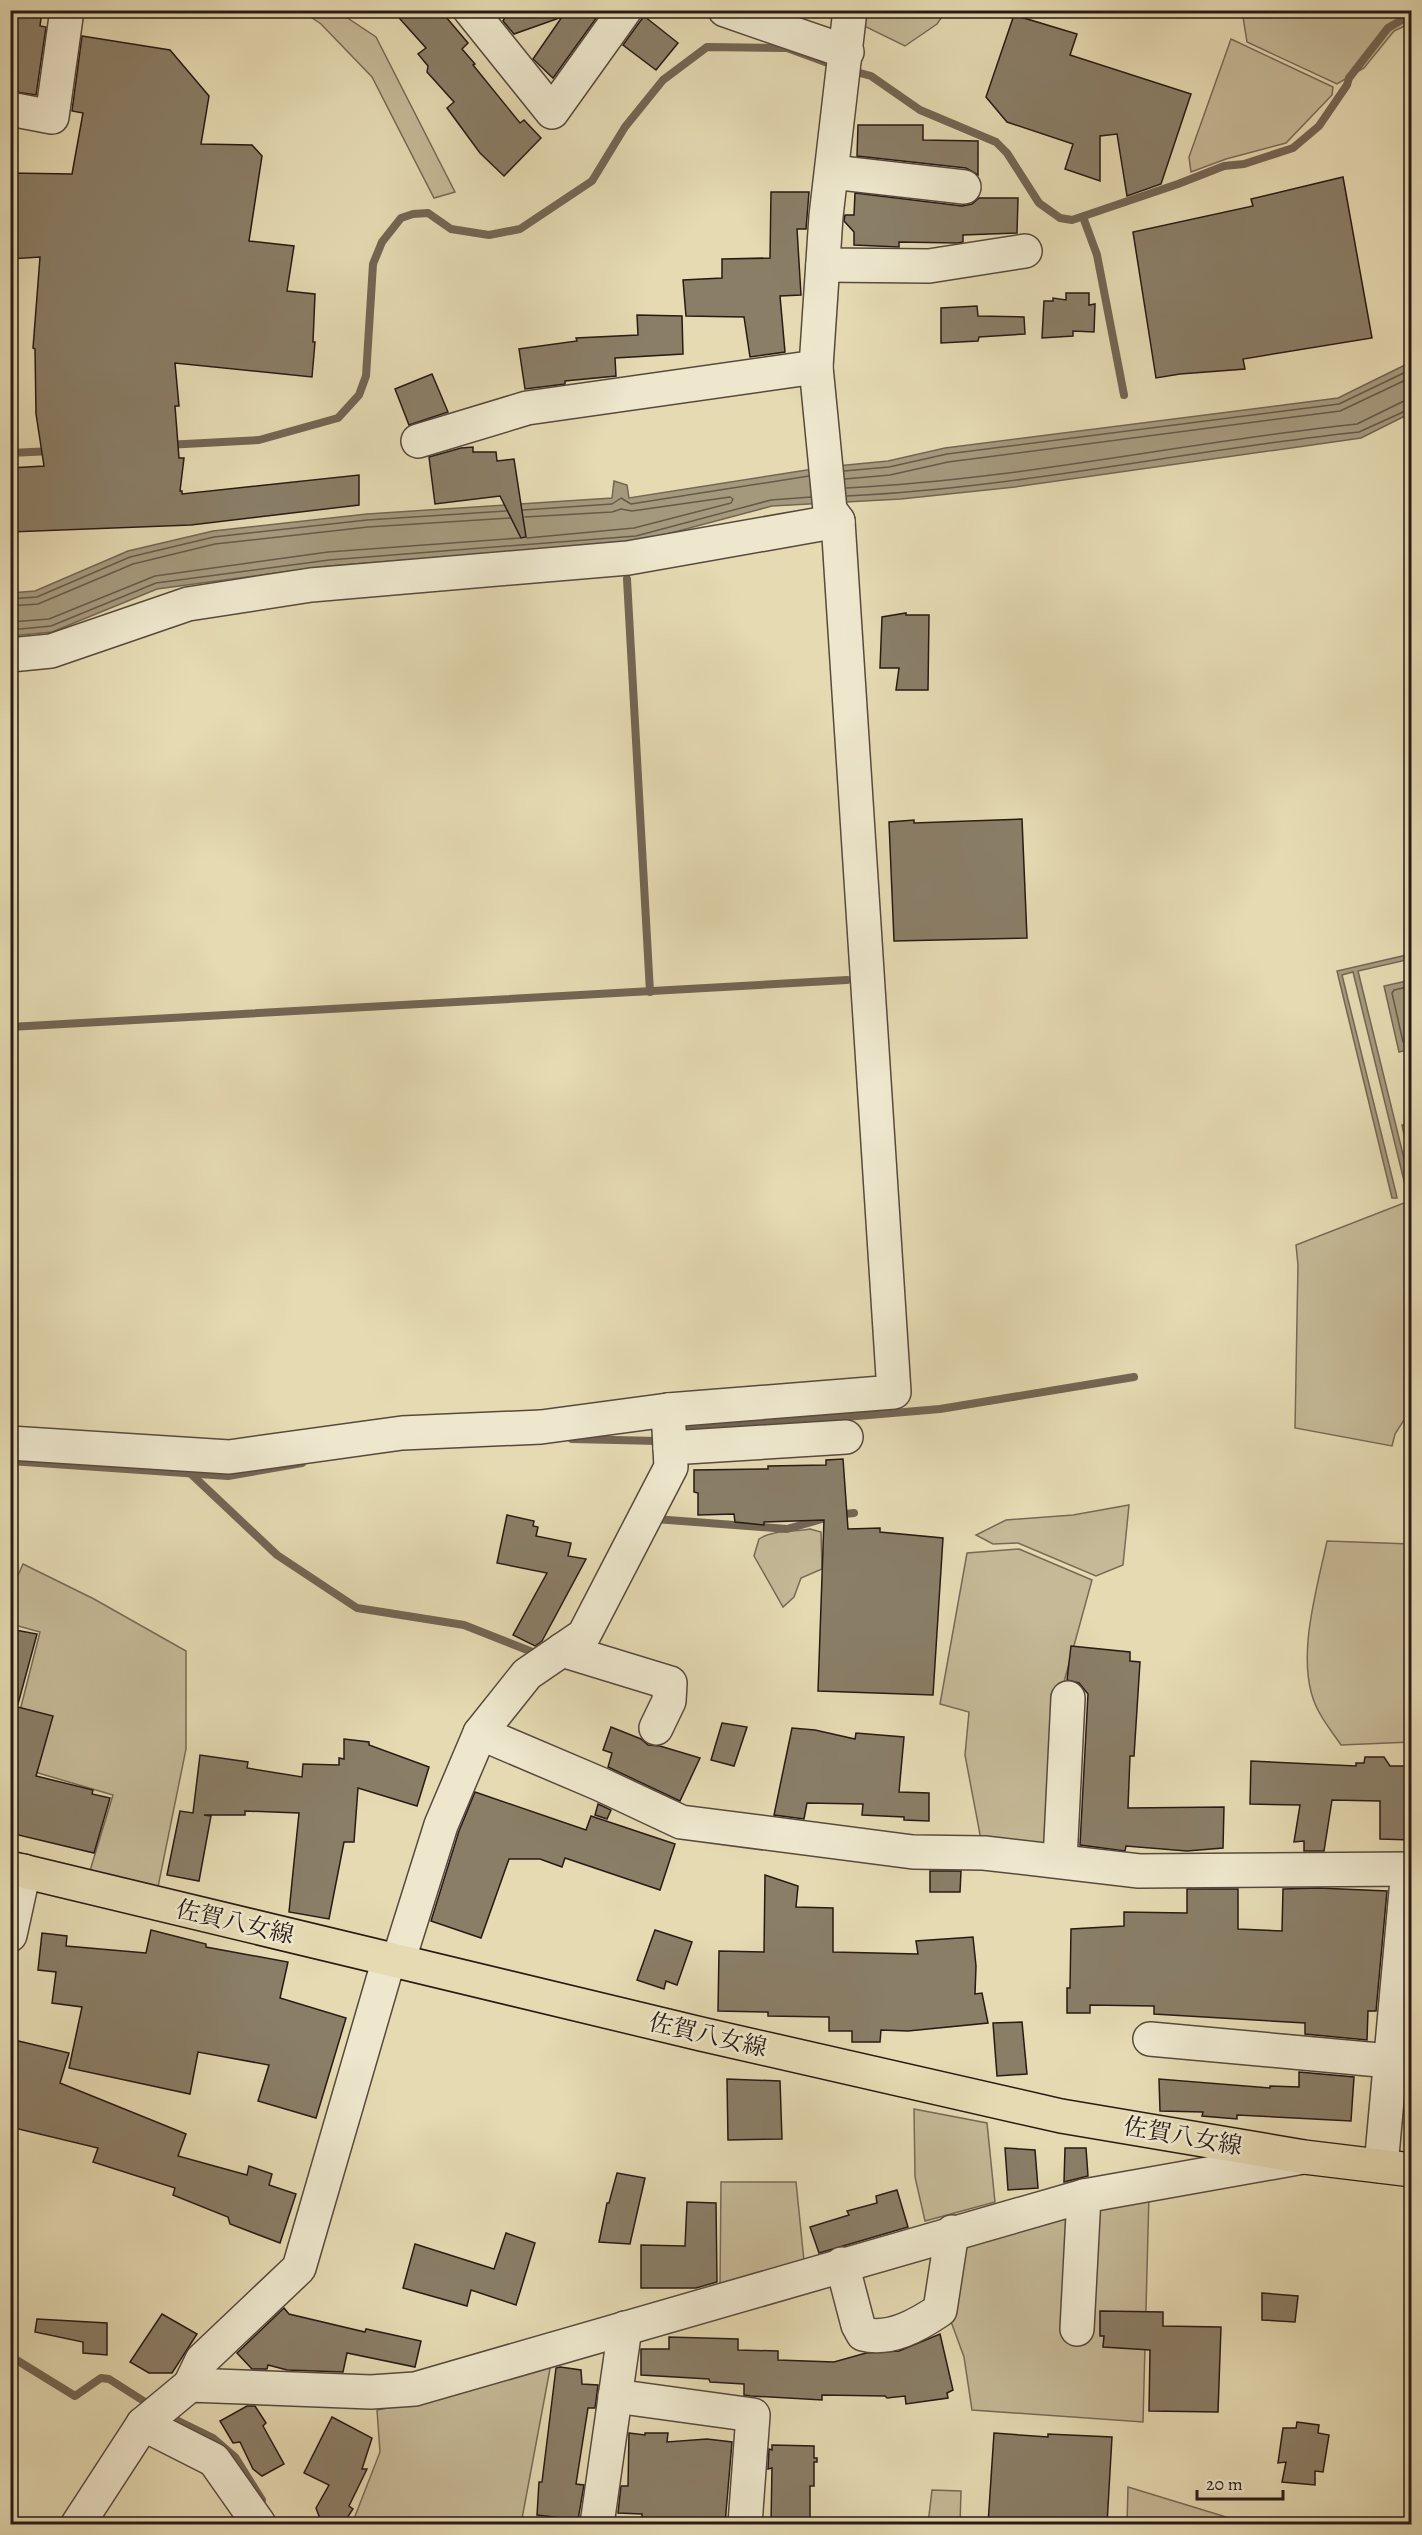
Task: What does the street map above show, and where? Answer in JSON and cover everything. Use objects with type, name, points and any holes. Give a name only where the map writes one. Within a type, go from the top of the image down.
[{"type":"main road","name":"佐賀八女線","points":[[17,1869],[713,2037],[1062,2116],[1304,2157],[1396,2168]]},
{"type":"street","points":[[10,109],[52,117],[67,10]]},
{"type":"street","points":[[470,10],[552,112],[625,10]]},
{"type":"street","points":[[725,10],[847,52]]},
{"type":"street","points":[[10,1443],[229,1457],[402,1433],[541,1427],[668,1410],[894,1392],[838,521],[830,510],[816,367],[823,265],[850,10]]},
{"type":"street","points":[[832,172],[964,187]]},
{"type":"street","points":[[823,265],[929,266],[1025,251]]},
{"type":"street","points":[[418,441],[527,408],[816,367]]},
{"type":"street","points":[[10,655],[51,651],[188,604],[311,585],[628,558],[838,521]]},
{"type":"street","points":[[78,2524],[143,2424],[190,2385],[202,2360],[300,2268],[394,1960],[441,1825],[480,1733],[527,1674],[584,1635],[671,1467],[668,1410]]},
{"type":"street","points":[[670,1448],[846,1437]]},
{"type":"street","points":[[561,1650],[670,1683],[669,1701],[656,1728]]},
{"type":"street","points":[[1060,1861],[1068,1698]]},
{"type":"street","points":[[480,1733],[600,1784],[681,1822],[913,1852],[984,1854],[1138,1871],[1410,1869],[1390,2061],[1396,2168]]},
{"type":"street","points":[[10,1935],[17,1869]]},
{"type":"street","points":[[1150,2039],[1390,2061]]},
{"type":"street","points":[[190,2385],[371,2392],[415,2389],[952,2232],[1084,2196],[1304,2157]]},
{"type":"street","points":[[1077,2329],[1084,2196]]},
{"type":"street","points":[[842,2264],[858,2325],[863,2334],[876,2337],[916,2326],[940,2310],[952,2232]]},
{"type":"street","points":[[597,2524],[625,2328]]},
{"type":"street","points":[[615,2396],[753,2415],[745,2524]]},
{"type":"street","points":[[143,2424],[214,2460],[259,2524]]},
{"type":"shaded area","points":[[302,11],[337,11],[376,37],[455,192],[434,198],[372,77],[321,24]]},
{"type":"shaded area","points":[[866,11],[946,11],[937,24],[905,46],[860,24]]},
{"type":"shaded area","points":[[1244,11],[1411,11],[1411,23],[1394,31],[1364,68],[1337,84],[1247,42]]},
{"type":"shaded area","points":[[1231,39],[1333,87],[1332,95],[1286,143],[1226,159],[1191,172],[1189,157]]},
{"type":"shaded area","points":[[1412,1123],[1411,1167],[1402,1125]]},
{"type":"shaded area","points":[[1409,1201],[1412,1216],[1411,1409],[1395,1434],[1392,1446],[1295,1428],[1298,1265],[1296,1245]]},
{"type":"shaded area","points":[[1129,1505],[1123,1565],[1096,1576],[1018,1543],[993,1544],[976,1535],[1006,1520],[1073,1515]]},
{"type":"shaded area","points":[[810,1529],[821,1532],[822,1569],[801,1578],[794,1597],[783,1607],[754,1556],[759,1539],[776,1533]]},
{"type":"shaded area","points":[[1327,1541],[1411,1544],[1411,1742],[1341,1745],[1316,1706],[1307,1668],[1308,1646],[1310,1624]]},
{"type":"shaded area","points":[[1019,1549],[1092,1580],[1062,1689],[1055,1852],[982,1845],[965,1755],[969,1712],[940,1704],[967,1553]]},
{"type":"shaded area","points":[[23,1564],[94,1599],[186,1651],[186,1749],[158,1887],[89,1874],[113,1795],[11,1765],[12,1742],[40,1632],[11,1624],[11,1591]]},
{"type":"shaded area","points":[[914,2109],[987,2123],[995,2202],[925,2221],[915,2177]]},
{"type":"shaded area","points":[[721,2182],[796,2182],[804,2261],[720,2287]]},
{"type":"shaded area","points":[[1149,2195],[1143,2422],[972,2410],[964,2357],[946,2308],[956,2238]]},
{"type":"shaded area","points":[[552,2358],[521,2524],[352,2524],[380,2452],[377,2410],[419,2402]]},
{"type":"shaded area","points":[[1128,2487],[1249,2524],[1127,2524]]},
{"type":"shaded area","points":[[932,2490],[961,2491],[960,2524],[928,2524]]},
{"type":"water","points":[[1411,362],[1411,413],[1361,438],[1015,487],[901,499],[772,506],[637,542],[329,566],[157,589],[52,632],[11,636],[11,593],[35,591],[128,551],[213,531],[367,514],[612,498],[614,481],[627,485],[629,498],[826,467],[888,461],[945,448],[1338,398]]},
{"type":"water","points":[[1411,954],[1411,959],[1358,971],[1411,1187],[1406,1189],[1353,972],[1342,975],[1397,1198],[1392,1198],[1337,971]]},
{"type":"water","points":[[1411,980],[1411,1049],[1399,1052],[1384,986]]},
{"type":"building","points":[[10,10],[42,10],[40,26],[46,27],[36,95],[10,91]]},
{"type":"building","points":[[392,10],[440,10],[468,43],[462,49],[475,64],[473,65],[520,123],[524,120],[541,138],[504,176],[480,153],[447,108],[454,102],[427,72],[428,66],[418,54],[426,48]]},
{"type":"building","points":[[509,10],[602,10],[553,78],[533,59],[562,17],[514,34],[503,21]]},
{"type":"building","points":[[1014,15],[1077,34],[1070,55],[1191,94],[1161,184],[1127,196],[1117,134],[1100,136],[1100,181],[1065,169],[1073,144],[1007,122],[986,97]]},
{"type":"building","points":[[644,16],[678,43],[656,70],[623,45]]},
{"type":"building","points":[[82,36],[170,50],[209,96],[201,144],[252,145],[262,156],[249,241],[294,246],[287,291],[315,294],[312,377],[175,363],[179,406],[175,406],[179,458],[184,458],[180,491],[182,494],[359,475],[359,505],[191,525],[10,532],[10,468],[44,466],[36,414],[35,349],[33,348],[40,257],[10,259],[10,173],[72,174],[83,113],[72,111]]},
{"type":"building","points":[[858,125],[923,125],[923,140],[978,141],[978,175],[966,168],[857,156]]},
{"type":"building","points":[[1343,177],[1372,338],[1243,359],[1245,369],[1156,378],[1133,232],[1253,206],[1251,199]]},
{"type":"building","points":[[771,192],[809,192],[806,229],[797,229],[801,295],[780,296],[785,352],[750,357],[744,317],[686,316],[683,280],[722,278],[722,259],[770,258]]},
{"type":"building","points":[[855,193],[962,206],[972,204],[979,198],[1018,198],[1017,233],[963,235],[963,242],[958,243],[899,242],[899,247],[854,245],[854,232],[844,221],[845,215],[854,215]]},
{"type":"building","points":[[1066,293],[1089,293],[1089,305],[1095,304],[1094,332],[1073,331],[1073,336],[1042,338],[1044,301],[1053,301],[1053,298],[1066,300]]},
{"type":"building","points":[[977,306],[978,316],[1024,317],[1025,334],[979,337],[978,341],[941,343],[941,308]]},
{"type":"building","points":[[637,315],[682,316],[683,354],[615,358],[616,376],[565,381],[565,384],[525,389],[519,349],[577,341],[576,338],[638,335]]},
{"type":"building","points":[[432,374],[448,412],[409,425],[395,389]]},
{"type":"building","points":[[473,447],[473,452],[496,452],[497,461],[514,459],[526,537],[521,538],[500,496],[435,504],[429,457]]},
{"type":"building","points":[[906,613],[906,615],[929,615],[928,690],[896,690],[899,668],[880,668],[882,617]]},
{"type":"building","points":[[1022,819],[1027,938],[894,941],[889,822]]},
{"type":"building","points":[[843,1459],[848,1529],[880,1528],[880,1532],[943,1538],[933,1695],[818,1691],[824,1520],[764,1522],[764,1525],[735,1522],[734,1514],[698,1515],[698,1493],[694,1492],[694,1470],[768,1469],[768,1466],[826,1465],[826,1460]]},
{"type":"building","points":[[507,1515],[534,1521],[533,1526],[538,1527],[536,1536],[571,1543],[568,1556],[586,1559],[542,1641],[535,1646],[513,1635],[547,1573],[497,1563]]},
{"type":"building","points":[[10,1629],[37,1634],[18,1704],[10,1703]]},
{"type":"building","points":[[1071,1646],[1130,1652],[1130,1661],[1140,1662],[1134,1756],[1130,1756],[1128,1808],[1224,1807],[1223,1848],[1187,1851],[1126,1846],[1125,1851],[1080,1845],[1088,1694],[1079,1683],[1067,1680]]},
{"type":"building","points":[[10,1705],[53,1716],[36,1776],[93,1790],[92,1794],[110,1798],[94,1853],[10,1833]]},
{"type":"building","points":[[722,1723],[747,1727],[734,1766],[711,1760]]},
{"type":"building","points":[[611,1727],[641,1739],[648,1745],[660,1746],[700,1758],[680,1801],[608,1767],[612,1753],[603,1750]]},
{"type":"building","points":[[792,1728],[815,1730],[855,1739],[856,1733],[904,1737],[899,1792],[929,1793],[929,1821],[862,1815],[863,1804],[807,1803],[804,1819],[774,1815]]},
{"type":"building","points":[[344,1739],[369,1742],[369,1745],[429,1767],[417,1806],[358,1788],[354,1842],[344,1842],[329,1919],[289,1912],[299,1813],[245,1811],[245,1815],[204,1815],[211,1816],[199,1881],[167,1875],[180,1811],[193,1813],[200,1755],[248,1762],[247,1768],[302,1777],[303,1764],[339,1765],[339,1758],[344,1759]]},
{"type":"building","points":[[1365,1757],[1384,1757],[1390,1766],[1412,1766],[1412,1840],[1380,1839],[1380,1801],[1332,1800],[1324,1851],[1304,1851],[1304,1841],[1294,1842],[1300,1805],[1250,1804],[1251,1761],[1356,1766],[1356,1763],[1364,1763]]},
{"type":"building","points":[[475,1792],[586,1830],[591,1816],[675,1844],[660,1890],[565,1858],[562,1867],[540,1859],[509,1859],[481,1938],[431,1921],[459,1831]]},
{"type":"building","points":[[598,1804],[611,1810],[607,1819],[595,1815]]},
{"type":"building","points":[[930,1871],[961,1871],[960,1892],[930,1892]]},
{"type":"building","points":[[765,1875],[798,1886],[796,1907],[833,1908],[833,1952],[918,1954],[916,1941],[973,1937],[976,1966],[975,1994],[982,1993],[988,2023],[908,2031],[881,2030],[880,2042],[852,2042],[852,2031],[829,2031],[829,2017],[768,2016],[768,2012],[718,2011],[719,1951],[764,1952]]},
{"type":"building","points":[[1187,1889],[1238,1889],[1238,1929],[1282,1931],[1283,1889],[1387,1891],[1376,2011],[1368,2011],[1367,2040],[1305,2034],[1305,2023],[1154,2014],[1154,2006],[1090,2005],[1090,2013],[1067,2013],[1067,1988],[1070,1988],[1071,1929],[1124,1926],[1124,1912],[1187,1913]]},
{"type":"building","points":[[151,1930],[206,1944],[206,1947],[288,1962],[280,1998],[346,2018],[316,2118],[258,2101],[269,2065],[198,2052],[190,2094],[69,2068],[82,2007],[52,2003],[56,1972],[38,1970],[42,1933],[67,1936],[66,1946],[146,1953]]},
{"type":"building","points":[[655,1930],[692,1942],[677,1985],[666,1981],[664,1989],[637,1980]]},
{"type":"building","points":[[1022,2022],[1027,2074],[997,2076],[993,2023]]},
{"type":"building","points":[[10,2039],[69,2053],[60,2083],[186,2134],[178,2156],[247,2175],[249,2166],[272,2174],[269,2185],[296,2194],[280,2243],[230,2224],[228,2217],[173,2195],[175,2188],[93,2162],[98,2148],[10,2127]]},
{"type":"building","points":[[1299,2072],[1354,2077],[1351,2121],[1237,2115],[1237,2119],[1202,2116],[1203,2112],[1160,2111],[1159,2079],[1270,2088],[1270,2086],[1299,2087]]},
{"type":"building","points":[[727,2079],[780,2081],[782,2139],[728,2140]]},
{"type":"building","points":[[1005,2148],[1035,2150],[1038,2188],[1008,2190]]},
{"type":"building","points":[[1065,2148],[1086,2148],[1088,2176],[1064,2182]]},
{"type":"building","points":[[617,2173],[645,2178],[630,2244],[599,2242],[607,2203],[609,2203]]},
{"type":"building","points":[[897,2190],[908,2227],[819,2253],[810,2227],[849,2215],[847,2211],[877,2203],[876,2196]]},
{"type":"building","points":[[687,2202],[716,2203],[717,2282],[696,2288],[641,2288],[641,2245],[685,2246]]},
{"type":"building","points":[[506,2233],[535,2243],[516,2305],[471,2290],[467,2306],[403,2288],[415,2244],[494,2269]]},
{"type":"building","points":[[1262,2293],[1298,2296],[1295,2322],[1262,2320]]},
{"type":"building","points":[[284,2308],[289,2314],[365,2332],[366,2329],[421,2341],[415,2367],[347,2353],[343,2372],[287,2370],[268,2365],[267,2369],[252,2369],[237,2353]]},
{"type":"building","points":[[1100,2311],[1163,2312],[1163,2326],[1221,2327],[1218,2412],[1149,2411],[1150,2350],[1103,2347],[1104,2336],[1100,2336]]},
{"type":"building","points":[[162,2314],[197,2334],[172,2373],[149,2373],[130,2362]]},
{"type":"building","points":[[37,2319],[107,2323],[107,2355],[83,2353],[83,2342],[35,2332]]},
{"type":"building","points":[[940,2334],[953,2390],[947,2393],[948,2398],[906,2404],[905,2396],[887,2398],[885,2396],[822,2395],[822,2400],[751,2396],[744,2395],[744,2384],[710,2382],[709,2379],[641,2375],[641,2349],[669,2349],[669,2337],[738,2339],[738,2350],[778,2351],[778,2360],[834,2362],[866,2353],[899,2351]]},
{"type":"building","points":[[556,2368],[581,2370],[582,2384],[598,2385],[595,2408],[588,2408],[576,2484],[584,2485],[578,2520],[537,2515],[539,2482],[542,2482]]},
{"type":"building","points":[[247,2406],[255,2406],[266,2423],[263,2426],[284,2464],[262,2476],[253,2469],[240,2442],[233,2443],[220,2421]]},
{"type":"building","points":[[332,2417],[372,2438],[362,2469],[367,2469],[349,2506],[353,2509],[343,2524],[322,2524],[316,2508],[329,2485],[304,2473]]},
{"type":"building","points":[[1297,2422],[1319,2425],[1318,2433],[1329,2435],[1323,2472],[1315,2471],[1315,2485],[1282,2482],[1286,2462],[1278,2463],[1283,2428],[1296,2428]]},
{"type":"building","points":[[629,2433],[645,2435],[645,2433],[668,2433],[667,2442],[707,2439],[732,2442],[725,2524],[642,2524],[642,2514],[618,2513],[621,2486],[628,2486]]},
{"type":"building","points":[[994,2433],[1048,2437],[1048,2434],[1112,2437],[1107,2524],[988,2524]]},
{"type":"building","points":[[772,2445],[814,2446],[814,2458],[817,2458],[817,2462],[814,2462],[814,2486],[810,2486],[810,2524],[771,2524],[772,2468],[768,2469],[769,2449],[772,2450]]},
{"type":"waterway","points":[[849,70],[871,76],[920,110],[996,142],[1007,153],[1039,203],[1060,218],[1072,220],[1224,166],[1244,164],[1293,148],[1319,126],[1347,85],[1349,78],[1388,28],[1412,14]]},
{"type":"waterway","points":[[166,445],[259,440],[338,418],[359,395],[366,376],[373,264],[382,242],[401,218],[428,213],[451,229],[489,235],[520,229],[592,181],[625,127],[663,80],[707,47],[787,48],[836,66]]},
{"type":"waterway","points":[[1083,217],[1097,255],[1124,395]]},
{"type":"waterway","points":[[10,453],[52,451]]},
{"type":"waterway","points":[[627,579],[650,992]]},
{"type":"waterway","points":[[10,1027],[847,980]]},
{"type":"waterway","points":[[689,1430],[940,1409],[1134,1377]]},
{"type":"waterway","points":[[572,1439],[658,1441],[659,1446]]},
{"type":"waterway","points":[[10,1461],[228,1476],[302,1463]]},
{"type":"waterway","points":[[189,1472],[277,1555],[357,1608],[464,1625],[535,1653],[540,1650]]},
{"type":"waterway","points":[[655,1519],[787,1529],[836,1515],[854,1513]]},
{"type":"waterway","points":[[10,2356],[75,2396],[101,2378],[109,2379],[153,2407]]},
{"type":"waterway","points":[[164,2414],[213,2438],[235,2457],[262,2500]]}]
